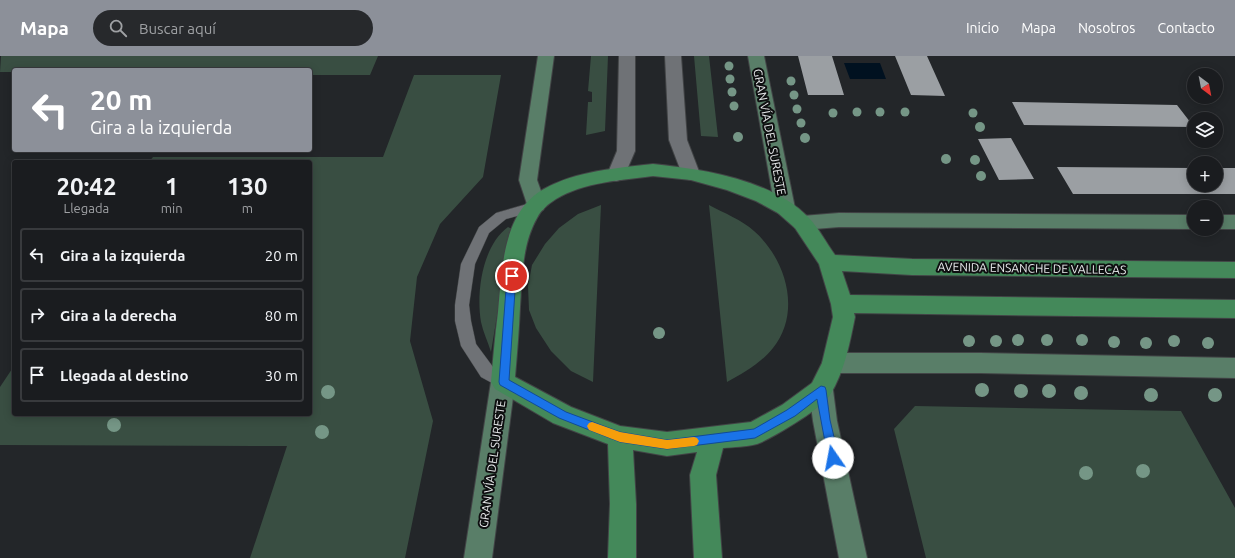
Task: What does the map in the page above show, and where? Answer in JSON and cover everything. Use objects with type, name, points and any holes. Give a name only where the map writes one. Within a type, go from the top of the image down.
[{"type":"main road","points":[[653,170],[691,174],[739,187],[763,196],[785,208],[802,223],[829,262],[842,304],[844,317],[834,363],[821,390],[791,413],[755,433],[667,444],[620,437],[562,415],[504,382],[513,263],[520,233],[535,206],[550,194],[578,183],[616,175],[653,170]]},
{"type":"main road","name":"AVENIDA ENSANCHE DE VALLECAS","points":[[829,262],[912,267],[1235,270]]},
{"type":"main road","points":[[842,304],[1235,309]]},
{"type":"main road","points":[[620,437],[622,558]]},
{"type":"main road","points":[[708,558],[703,475],[713,439]]},
{"type":"street","points":[[535,206],[528,180],[546,56]]},
{"type":"street","points":[[616,175],[626,152],[627,56]]},
{"type":"street","points":[[673,56],[678,140],[691,174]]},
{"type":"street","name":"GRAN VÍA DEL SURESTE","points":[[756,56],[785,208]]},
{"type":"street","points":[[802,223],[840,220],[1187,222]]},
{"type":"street","points":[[1223,222],[1235,222]]},
{"type":"street","points":[[834,363],[980,363],[1235,368]]},
{"type":"street","name":"GRAN VÍA DEL SURESTE","points":[[478,558],[504,382]]},
{"type":"street","points":[[821,390],[825,420],[853,558]]},
{"type":"lane","points":[[504,382],[487,372],[469,346],[463,321],[462,305],[468,264],[484,230],[501,216],[535,206]]},
{"type":"green space","points":[[1,56],[378,56],[370,75],[312,75],[312,68],[12,68],[12,72],[0,72]]},
{"type":"green space","points":[[591,56],[608,56],[605,131],[586,135],[588,102],[592,102],[592,92],[588,91]]},
{"type":"green space","points":[[694,56],[709,56],[718,137],[701,136]]},
{"type":"green space","points":[[414,75],[501,75],[483,177],[440,224],[417,277],[410,341],[433,421],[405,558],[250,558],[287,446],[0,445],[0,387],[12,369],[12,416],[312,416],[312,160],[151,160],[153,157],[383,157]]},
{"type":"green space","points":[[601,205],[593,382],[571,371],[551,351],[536,328],[529,310],[528,286],[532,265],[545,244],[559,228],[578,214]]},
{"type":"green space","points":[[709,205],[744,223],[765,243],[775,256],[782,271],[788,303],[787,318],[782,334],[773,348],[752,367],[727,382]]},
{"type":"green space","points":[[508,227],[512,229],[491,352],[481,322],[479,298],[480,284],[492,246],[499,235]]},
{"type":"green space","points":[[915,406],[1181,411],[1235,508],[1235,558],[926,558],[894,429]]},
{"type":"water","points":[[844,63],[880,63],[886,79],[850,79]]},
{"type":"building","points":[[798,56],[832,56],[844,95],[808,95]]},
{"type":"building","points":[[895,56],[927,56],[945,96],[911,95]]},
{"type":"building","points":[[1012,102],[1177,105],[1187,118],[1187,127],[1024,125]]},
{"type":"building","points":[[1011,138],[1034,179],[999,180],[978,139]]},
{"type":"building","points":[[1057,167],[1187,168],[1187,192],[1223,192],[1223,168],[1235,168],[1235,194],[1073,194]]},
{"type":"slow traffic","points":[[592,426],[620,437],[667,444],[694,441]]},
{"type":"route","points":[[512,276],[504,382],[562,415],[620,437],[667,444],[755,433],[791,413],[821,390],[825,420],[833,458]]}]
